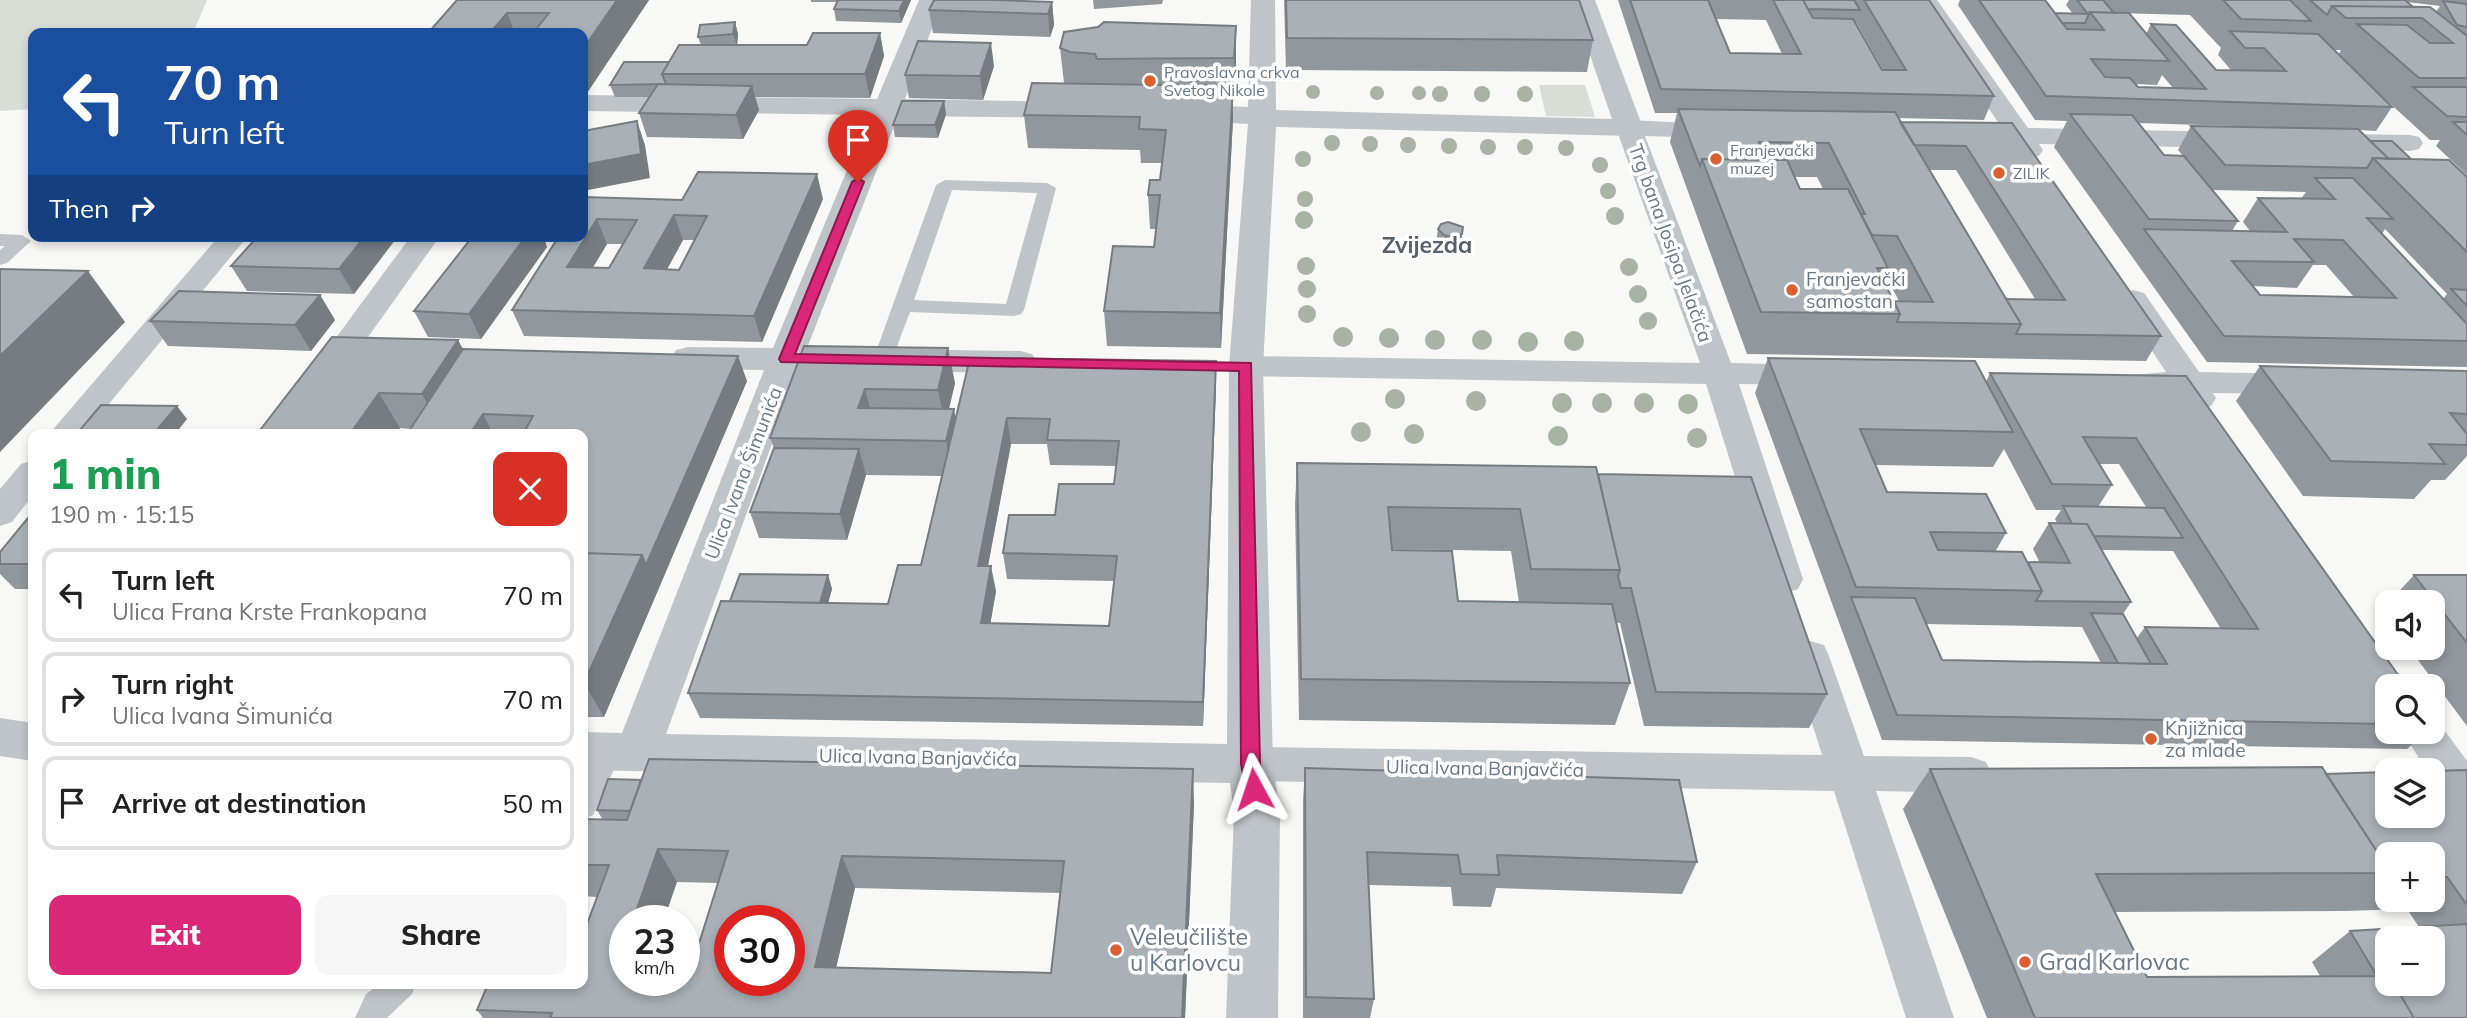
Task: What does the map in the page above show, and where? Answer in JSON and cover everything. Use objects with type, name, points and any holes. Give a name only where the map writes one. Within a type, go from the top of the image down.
[{"type":"street","name":"Ulica Ivana Šimunića","points":[[610,752],[786,359],[931,0]]},
{"type":"street","points":[[1252,1018],[1257,813],[1251,764],[1230,366],[1262,118],[1263,0]]},
{"type":"street","points":[[1583,0],[1629,128],[1741,130]]},
{"type":"street","points":[[1926,0],[2043,170]]},
{"type":"street","points":[[588,103],[1110,111]]},
{"type":"street","name":"Trg bana Josipa Jelačića","points":[[1151,111],[1234,113],[1262,118],[1629,128],[1719,373],[1230,366]]},
{"type":"street","points":[[2381,117],[2429,162]]},
{"type":"street","points":[[1950,134],[2257,140]]},
{"type":"street","points":[[2327,142],[2410,143]]},
{"type":"street","points":[[70,429],[229,242]]},
{"type":"street","points":[[286,429],[422,242]]},
{"type":"street","points":[[2113,271],[2213,416]]},
{"type":"street","points":[[340,356],[382,356]]},
{"type":"street","points":[[661,358],[1049,363]]},
{"type":"street","points":[[1844,376],[1719,373],[1848,775],[1930,1018]]},
{"type":"street","points":[[2121,381],[2329,385]]},
{"type":"street","points":[[0,513],[28,478]]},
{"type":"street","points":[[0,737],[28,741]]},
{"type":"street","points":[[2431,744],[2455,780]]},
{"type":"street","name":"Ulica Ivana Banjavčića","points":[[610,752],[1848,775],[2014,775]]},
{"type":"lane","points":[[883,360],[901,306],[945,185],[1046,188],[1014,310],[901,306]]},
{"type":"lane","points":[[0,240],[22,241],[0,259]]},
{"type":"lane","points":[[588,797],[610,752]]},
{"type":"lane","points":[[369,1018],[377,1005],[395,989]]},
{"type":"shaded area","points":[[0,0],[207,0],[195,28],[28,28],[28,109],[0,111]]},
{"type":"shaded area","points":[[1539,85],[1585,85],[1595,117],[1546,116]]},
{"type":"building","points":[[457,0],[617,0],[588,42],[588,28],[537,28],[549,13],[507,13],[494,28],[432,28]]},
{"type":"building","points":[[838,0],[904,0],[899,11],[834,9]]},
{"type":"building","points":[[934,0],[1052,2],[1048,14],[929,10]]},
{"type":"building","points":[[1286,0],[1579,0],[1593,40],[1287,38]]},
{"type":"building","points":[[1630,0],[1708,0],[1730,53],[1801,54],[1773,0],[1803,0],[1813,18],[1853,19],[1882,70],[1906,70],[1864,0],[1929,0],[1994,96],[1661,89]]},
{"type":"building","points":[[1803,0],[1854,0],[1860,10],[1808,9]]},
{"type":"building","points":[[1979,0],[2045,0],[2067,29],[2104,30],[2090,12],[2129,13],[2169,61],[2091,59],[2105,77],[2130,78],[2138,87],[2206,89],[2151,24],[2176,25],[2216,70],[2286,71],[2264,48],[2245,48],[2230,31],[2318,34],[2392,107],[2046,96]]},
{"type":"building","points":[[2077,0],[2103,0],[2114,13],[2090,12],[2085,23],[2062,23],[2055,13],[2088,14]]},
{"type":"building","points":[[2223,0],[2290,0],[2311,21],[2241,19]]},
{"type":"building","points":[[2310,0],[2405,0],[2413,7],[2332,6],[2327,15]]},
{"type":"building","points":[[2443,1],[2467,4],[2467,27],[2457,25]]},
{"type":"building","points":[[2332,6],[2430,7],[2467,36],[2467,78],[2419,78],[2357,24],[2407,25],[2430,43],[2453,43],[2422,18],[2346,18]]},
{"type":"building","points":[[735,22],[733,34],[698,37],[700,25]]},
{"type":"building","points":[[1104,22],[1236,26],[1234,58],[1097,59],[1095,54],[1070,52],[1060,48],[1064,32],[1098,27]]},
{"type":"building","points":[[813,33],[880,33],[865,74],[662,74],[679,45],[807,45]]},
{"type":"building","points":[[918,41],[991,43],[980,76],[905,75]]},
{"type":"building","points":[[624,62],[669,62],[662,74],[666,84],[610,85]]},
{"type":"building","points":[[1032,83],[1233,86],[1220,313],[1104,311],[1113,246],[1154,247],[1160,195],[1148,195],[1150,180],[1160,180],[1166,130],[1139,129],[1140,117],[1024,115]]},
{"type":"building","points":[[658,84],[752,86],[736,115],[639,113]]},
{"type":"building","points":[[2413,87],[2467,87],[2467,117],[2447,116]]},
{"type":"building","points":[[902,101],[944,101],[935,125],[893,125]]},
{"type":"building","points":[[1678,109],[1895,112],[2021,324],[1897,322],[1900,314],[1894,301],[1933,302],[1897,236],[1872,235],[1861,214],[1865,214],[1829,143],[1759,142],[1767,160],[1702,159],[1700,166]]},
{"type":"building","points":[[2070,114],[2132,115],[2164,155],[2184,156],[2238,221],[2149,219]]},
{"type":"building","points":[[637,121],[641,154],[588,164],[588,130]]},
{"type":"building","points":[[1900,122],[2012,123],[2161,336],[2016,334],[2021,324],[2006,299],[2065,300],[1966,146],[1914,145]]},
{"type":"building","points":[[2453,122],[2467,122],[2467,135]]},
{"type":"building","points":[[2191,126],[2358,129],[2389,159],[2373,158],[2367,168],[2225,165]]},
{"type":"building","points":[[2370,141],[2392,141],[2411,159],[2389,159]]},
{"type":"building","points":[[2373,158],[2449,160],[2467,177],[2467,252]]},
{"type":"building","points":[[1702,159],[1787,160],[1800,189],[1848,189],[1888,268],[1877,268],[1900,314],[1761,312]]},
{"type":"building","points":[[698,172],[817,174],[754,316],[512,310],[555,242],[583,242],[567,267],[609,268],[637,220],[597,219],[588,233],[588,197],[682,200]],"holes":[[[674,215],[707,216],[679,270],[644,268]]]},
{"type":"building","points":[[2315,178],[2353,178],[2393,219],[2367,218],[2467,324],[2467,341],[2224,336],[2144,229],[2287,232],[2258,198],[2335,199]],"holes":[[[2294,239],[2343,240],[2396,298],[2260,295],[2232,261],[2314,262]]]},
{"type":"building","points":[[1448,222],[1463,227],[1462,234],[1452,237],[1444,235],[1438,229],[1441,224]]},
{"type":"building","points":[[253,242],[360,242],[339,269],[231,266]]},
{"type":"building","points":[[468,242],[522,242],[469,314],[414,311]]},
{"type":"building","points":[[0,269],[88,271],[0,356]]},
{"type":"building","points":[[2451,289],[2467,290],[2467,306]]},
{"type":"building","points":[[179,291],[320,295],[295,325],[150,321]]},
{"type":"building","points":[[332,337],[458,340],[422,394],[379,393],[354,429],[261,429]]},
{"type":"building","points":[[804,346],[948,348],[938,390],[865,389],[858,408],[954,409],[946,441],[770,438]]},
{"type":"building","points":[[463,349],[738,356],[646,565],[642,555],[588,553],[588,429],[526,429],[533,416],[483,414],[473,429],[410,429]]},
{"type":"building","points":[[970,358],[1216,361],[1203,702],[688,693],[721,601],[888,604],[898,565],[921,565]],"holes":[[[1007,418],[1050,419],[1047,440],[1119,441],[1114,484],[1059,484],[1055,515],[1009,515],[1003,553],[1117,556],[1109,626],[981,623],[991,566],[978,566]]]},
{"type":"building","points":[[1768,358],[1975,361],[2013,432],[1860,429],[1887,492],[1986,494],[2006,533],[1930,532],[1938,550],[2022,552],[2042,591],[1856,587]]},
{"type":"building","points":[[2260,366],[2467,371],[2467,414],[2450,413],[2467,434],[2467,445],[2429,444],[2445,464],[2331,461]]},
{"type":"building","points":[[1990,373],[2186,376],[2375,642],[2375,660],[2388,660],[2397,674],[2375,674],[2375,724],[1897,715],[1851,597],[1915,598],[1942,660],[2167,664],[2145,627],[2258,629],[2136,438],[2083,437],[2112,485],[2052,484]]},
{"type":"building","points":[[101,405],[177,406],[158,429],[81,429]]},
{"type":"building","points":[[774,448],[859,449],[840,514],[750,512]]},
{"type":"building","points":[[1297,463],[1596,467],[1620,570],[1531,569],[1520,509],[1388,507],[1392,550],[1452,551],[1458,601],[1612,604],[1630,683],[1301,679]]},
{"type":"building","points":[[1598,474],[1751,477],[1827,694],[1656,692],[1631,588],[1621,588],[1618,576],[1620,570]]},
{"type":"building","points":[[2063,506],[2164,508],[2183,538],[2094,536],[2087,524],[2072,524]]},
{"type":"building","points":[[28,518],[28,564],[0,564],[0,552]]},
{"type":"building","points":[[2049,523],[2087,524],[2131,602],[2036,601],[2042,591],[2028,562],[2070,563]]},
{"type":"building","points":[[588,553],[642,555],[588,674]]},
{"type":"building","points":[[740,574],[828,575],[820,603],[730,601]]},
{"type":"building","points":[[2414,575],[2467,575],[2467,643],[2445,615],[2445,590],[2426,590]]},
{"type":"building","points":[[2091,613],[2123,614],[2151,664],[2118,663]]},
{"type":"building","points":[[649,759],[1193,769],[1182,1018],[550,1018],[552,1013],[477,1010],[486,989],[588,989],[588,922],[609,865],[588,865],[588,819],[627,820]],"holes":[[[842,856],[1064,861],[1051,973],[815,967]]]},
{"type":"building","points":[[2322,767],[2375,849],[2375,873],[2096,874],[2147,977],[2375,976],[2375,996],[2401,996],[2414,1018],[2035,1018],[1930,769]]},
{"type":"building","points":[[1305,768],[1679,780],[1697,862],[1497,855],[1499,875],[1461,874],[1458,855],[1367,852],[1374,999],[1306,997]]},
{"type":"building","points":[[2467,770],[2467,905],[2445,877],[2445,842],[2375,842],[2375,849],[2326,774],[2375,772],[2375,828],[2445,828],[2445,771]]},
{"type":"building","points":[[608,779],[641,780],[630,811],[597,810]]},
{"type":"building","points":[[2467,924],[2467,1018],[2414,1018],[2401,996],[2445,996],[2445,926],[2434,926]]},
{"type":"building","points":[[2375,930],[2375,973],[2350,931]]},
{"type":"place","name":"Pravoslavna crkva Svetog Nikole","points":[[1150,81]]},
{"type":"place","name":"Franjevački muzej","points":[[1716,159]]},
{"type":"place","name":"ZILIK","points":[[1999,173]]},
{"type":"place","name":"Franjevački samostan","points":[[1792,290]]},
{"type":"place","name":"Knjižnica za mlade","points":[[2151,739]]},
{"type":"place","name":"Veleučilište u Karlovcu","points":[[1116,950]]},
{"type":"place","name":"Grad Karlovac","points":[[2025,962]]},
{"type":"district","name":"Zvijezda","points":[[1427,245]]},
{"type":"route","points":[[858,182],[786,359],[1246,366],[1251,764],[1254,789]]}]
